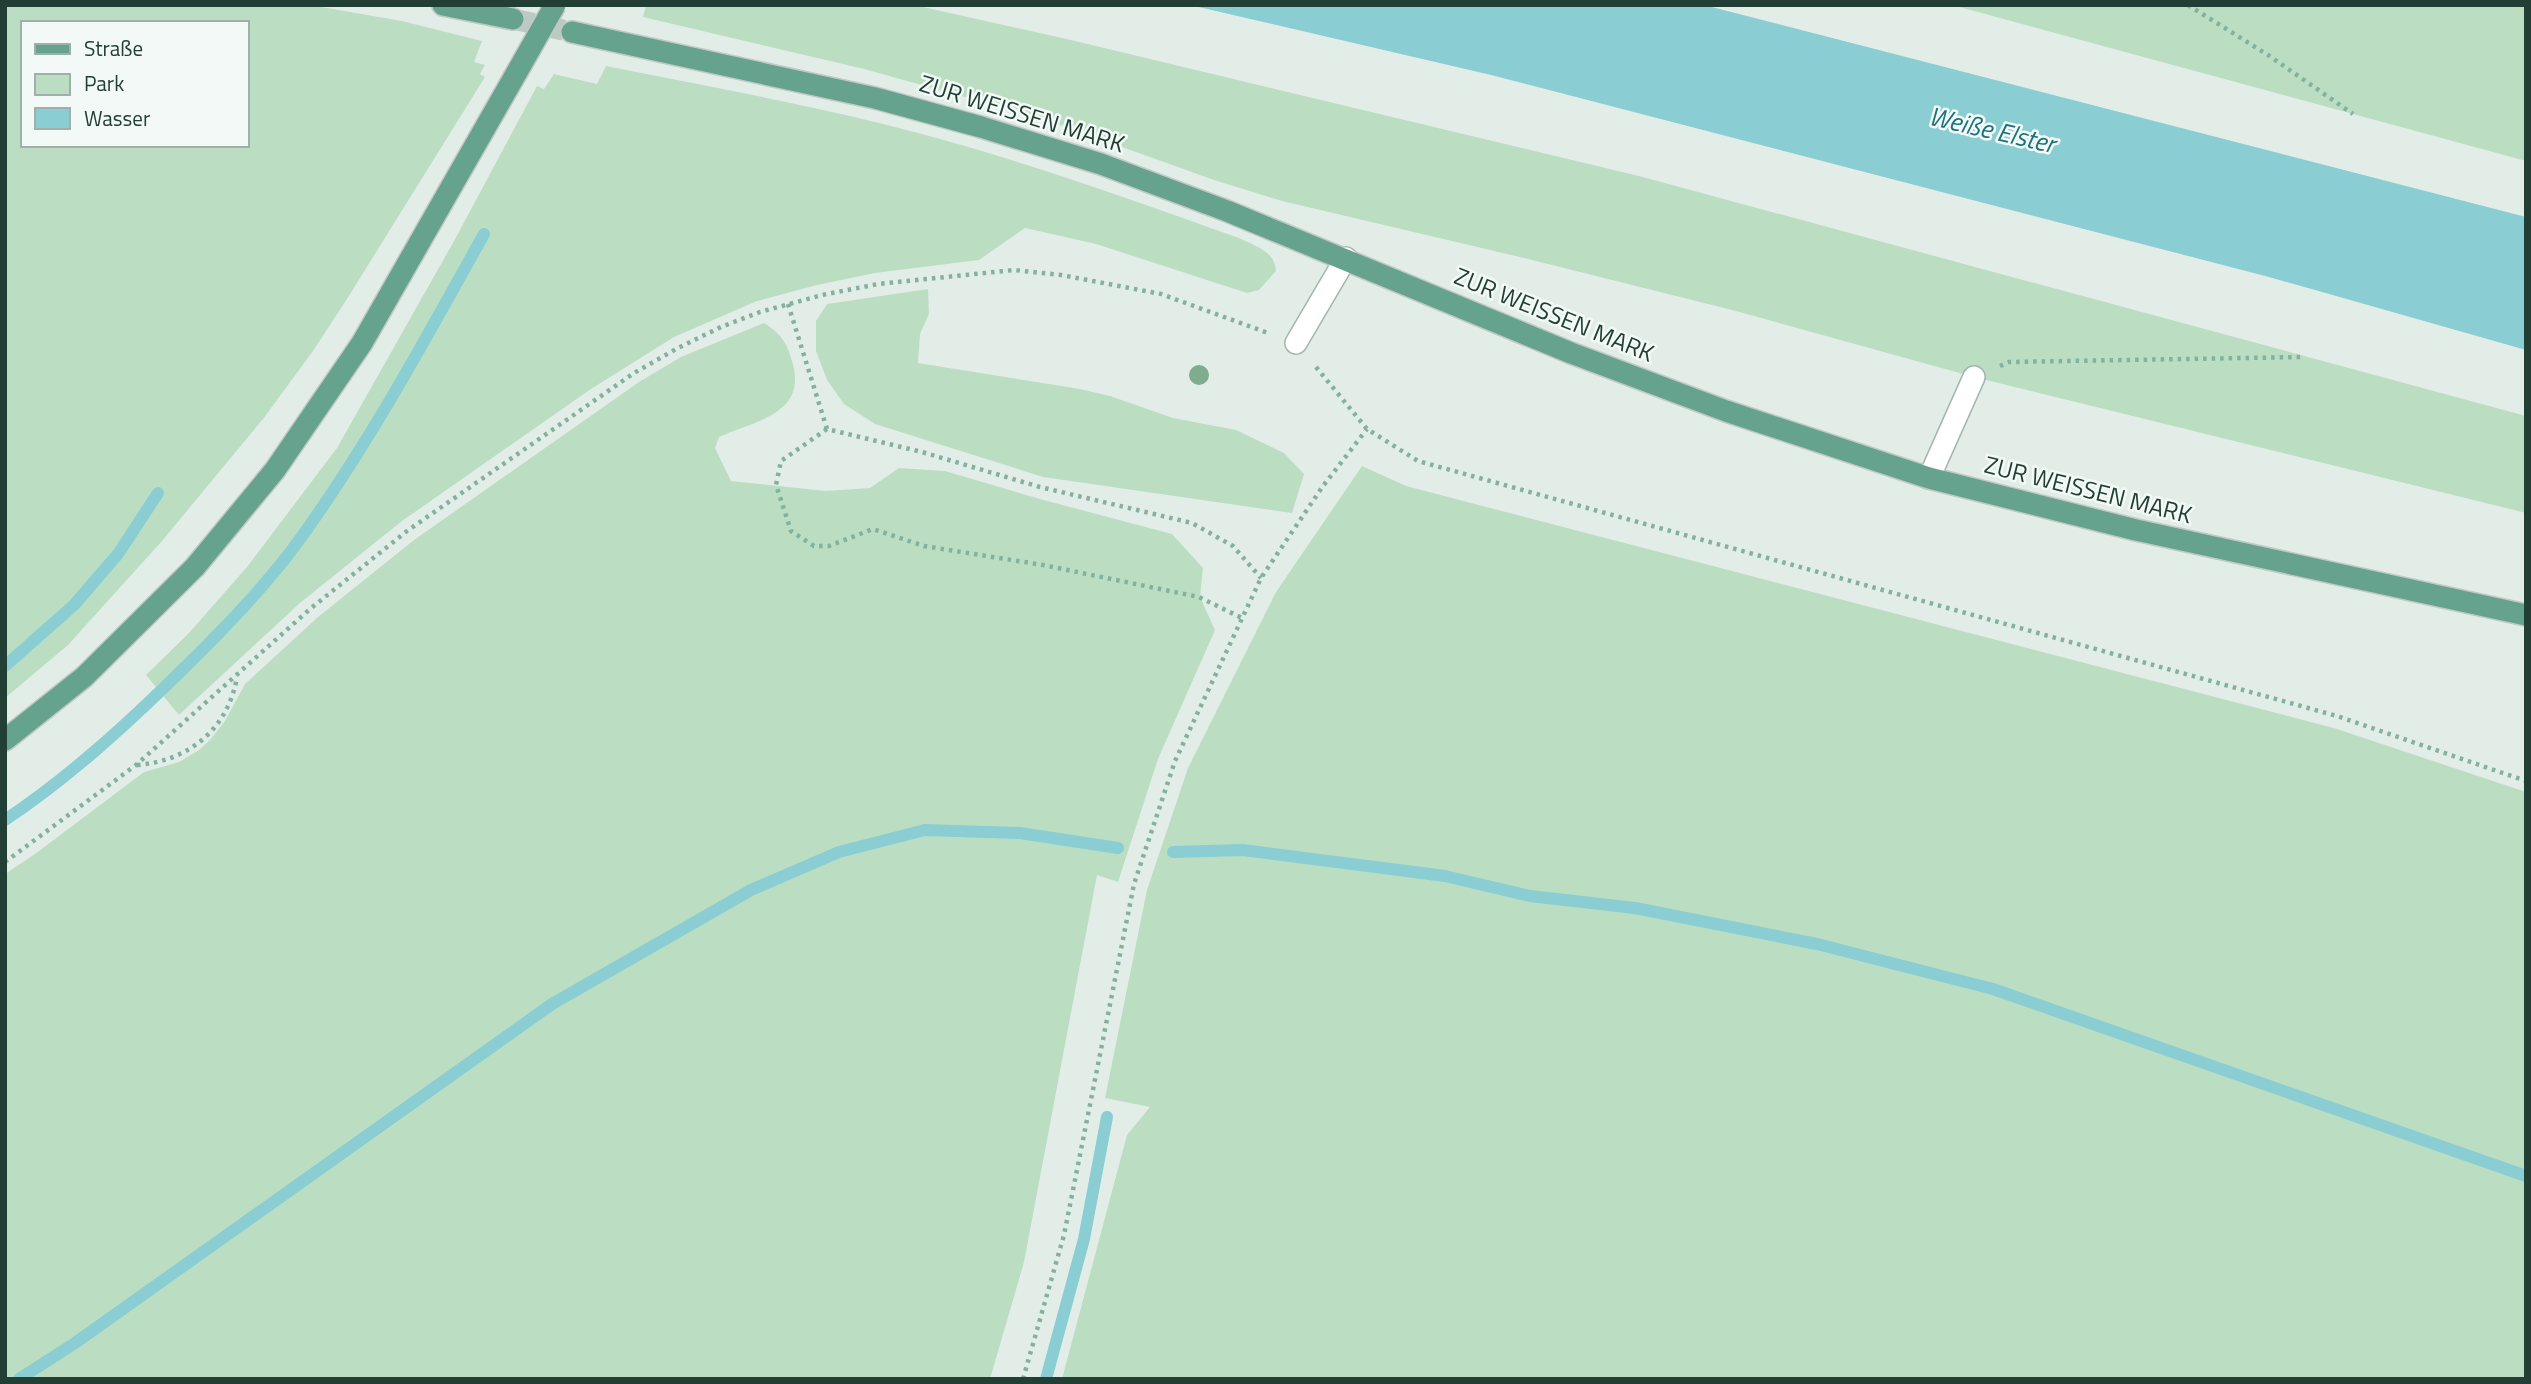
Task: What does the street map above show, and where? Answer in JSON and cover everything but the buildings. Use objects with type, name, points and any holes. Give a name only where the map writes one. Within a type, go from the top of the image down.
[{"type":"main road","points":[[443,5],[513,19]]},
{"type":"main road","points":[[5,740],[84,677],[195,567],[275,470],[362,343],[555,5]]},
{"type":"main road","name":"ZUR WEISSEN MARK","points":[[572,32],[875,98],[1101,164],[1346,258],[1571,353],[1726,411],[1929,478],[2136,530],[2526,615]]},
{"type":"lane","points":[[1296,343],[1346,258]]},
{"type":"lane","points":[[1929,478],[1974,377]]},
{"type":"path","points":[[2188,5],[2268,55],[2353,114]]},
{"type":"path","points":[[5,862],[136,765],[310,608],[407,531],[634,373],[720,327],[788,304],[878,284],[1014,271],[1061,275],[1161,294],[1296,343],[1367,429],[1418,461],[2337,716],[2526,781]]},
{"type":"path","points":[[788,304],[827,429]]},
{"type":"path","points":[[1974,377],[2009,362],[2303,357]]},
{"type":"path","points":[[1242,618],[1199,597],[1043,565],[924,546],[873,529],[829,546],[814,546],[791,531],[776,485],[781,461],[827,429],[922,452],[1040,486],[1192,523],[1233,546],[1261,578]]},
{"type":"path","points":[[1023,1379],[1064,1235],[1134,884],[1175,761],[1261,578],[1323,486],[1367,429]]},
{"type":"path","points":[[136,765],[156,764],[178,756],[201,742],[221,720],[234,694],[237,676]]},
{"type":"green space","points":[[5,5],[310,5],[402,21],[482,41],[474,62],[485,65],[480,74],[485,77],[313,351],[263,419],[162,541],[68,645],[5,698]]},
{"type":"green space","points":[[646,5],[914,5],[1639,176],[2526,416],[2526,513],[1974,377],[1736,311],[1282,201],[1214,180],[1044,119],[864,69],[643,17]]},
{"type":"green space","points":[[1952,5],[2526,5],[2526,161]]},
{"type":"green space","points":[[606,66],[844,115],[1002,157],[1239,238],[1268,254],[1276,271],[1259,290],[1247,293],[1096,244],[1025,228],[979,260],[875,273],[757,301],[674,337],[591,389],[402,521],[300,603],[179,715],[146,675],[189,633],[247,567],[337,448],[454,241],[537,86],[544,89],[554,74],[597,84]]},
{"type":"green space","points":[[928,289],[929,314],[920,334],[918,363],[1080,389],[1110,396],[1173,418],[1236,430],[1284,453],[1304,474],[1292,513],[1043,477],[875,424],[844,404],[827,380],[816,351],[816,321],[827,304]]},
{"type":"green space","points":[[764,323],[779,334],[788,348],[795,379],[793,393],[786,404],[776,412],[719,437],[715,448],[731,481],[826,491],[870,488],[899,468],[945,471],[1172,534],[1203,568],[1200,597],[1215,630],[1158,759],[1118,882],[1097,875],[1024,1262],[990,1379],[5,1379],[5,874],[144,772],[179,762],[199,750],[225,721],[245,684],[318,617],[414,540],[639,382],[681,357]]},
{"type":"green space","points":[[1362,466],[1406,486],[2334,728],[2526,792],[2526,1379],[1062,1379],[1127,1135],[1150,1107],[1105,1098],[1147,890],[1188,768],[1276,592]]},
{"type":"water","name":"Weiße Elster","points":[[1190,5],[1704,5],[2526,217],[2526,350],[2269,277],[1491,75]]},
{"type":"waterway","points":[[5,820],[74,769],[138,712],[211,641],[272,574],[326,502],[374,427],[484,234]]},
{"type":"waterway","points":[[5,666],[74,605],[118,554],[158,493]]},
{"type":"waterway","points":[[19,1379],[75,1343],[552,1004],[751,890],[839,852],[925,830],[1020,833],[1118,848]]},
{"type":"waterway","points":[[1173,852],[1243,850],[1445,876],[1530,896],[1635,908],[1817,944],[1993,989],[2526,1176]]},
{"type":"waterway","points":[[1046,1379],[1084,1239],[1107,1117]]},
{"type":"tunnel","points":[[513,19],[572,32]]}]
